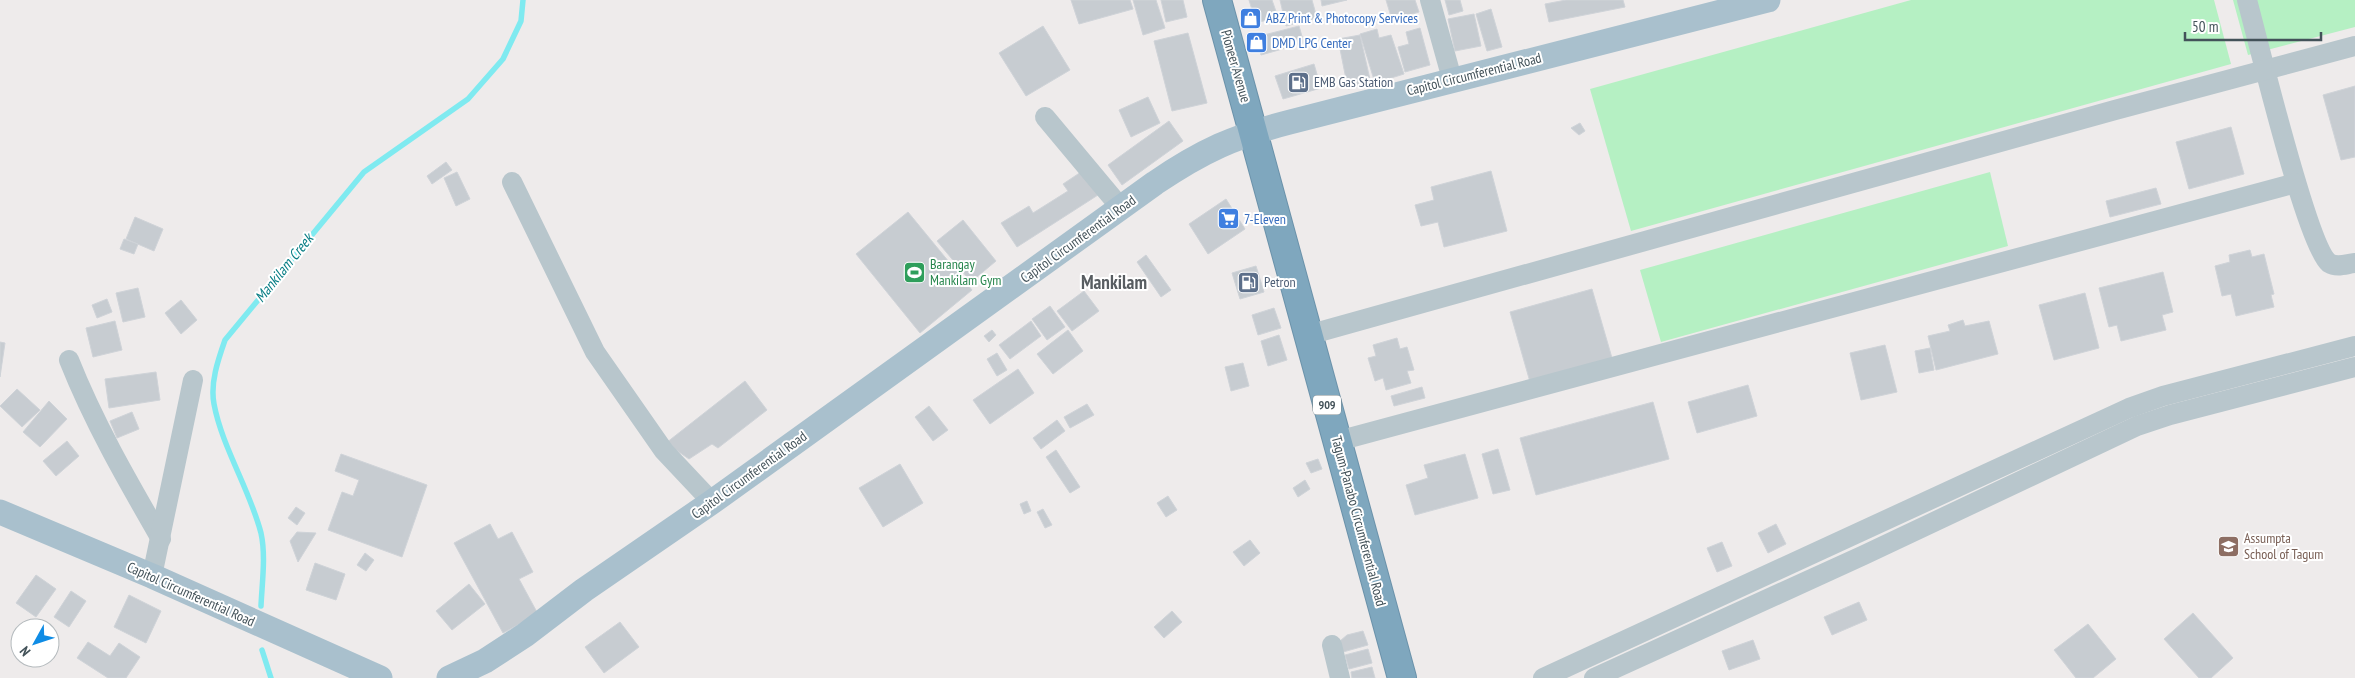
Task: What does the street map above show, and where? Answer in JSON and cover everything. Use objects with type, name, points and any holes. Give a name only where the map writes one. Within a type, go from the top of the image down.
[{"type":"highway","name":"Pioneer Avenue","points":[[1217,0],[1254,131]]},
{"type":"highway","name":"Tagum-Panabo Circumferential Road","points":[[1254,131],[1402,678]]},
{"type":"main road","name":"Capitol Circumferential Road","points":[[449,678],[504,650],[584,590],[712,502],[1121,208],[1198,156],[1254,131],[1765,0]]},
{"type":"main road","name":"Capitol Circumferential Road","points":[[0,512],[152,576],[380,678]]},
{"type":"street","points":[[1430,0],[1452,79]]},
{"type":"street","points":[[2247,0],[2296,183],[2320,250],[2331,264],[2339,266],[2355,263]]},
{"type":"street","points":[[1308,335],[2265,68],[2355,46]]},
{"type":"street","points":[[1045,117],[1121,208]]},
{"type":"street","points":[[512,182],[595,352],[664,451],[712,502]]},
{"type":"street","points":[[1338,441],[2296,183]]},
{"type":"street","points":[[1544,678],[2129,408],[2163,396],[2355,346]]},
{"type":"street","points":[[69,360],[106,443],[161,539]]},
{"type":"street","points":[[1594,678],[1864,555],[2137,426],[2170,415],[2355,367]]},
{"type":"street","points":[[152,576],[193,380]]},
{"type":"street","points":[[1855,536],[1864,555]]},
{"type":"street","points":[[1660,625],[1668,644]]},
{"type":"street","points":[[1332,645],[1340,678]]},
{"type":"green space","points":[[1911,0],[2214,0],[2231,64],[1631,231],[1590,89]]},
{"type":"green space","points":[[2233,0],[2355,0],[2355,27],[2248,55]]},
{"type":"green space","points":[[1990,172],[2008,246],[1661,342],[1640,270]]},
{"type":"building","points":[[1071,0],[1130,0],[1133,9],[1079,24]]},
{"type":"building","points":[[1133,0],[1156,0],[1165,28],[1143,35]]},
{"type":"building","points":[[1161,0],[1183,0],[1187,17],[1166,22]]},
{"type":"building","points":[[1249,0],[1272,0],[1278,17],[1256,23]]},
{"type":"building","points":[[1280,0],[1312,0],[1317,18],[1286,26]]},
{"type":"building","points":[[1321,0],[1347,0],[1322,6]]},
{"type":"building","points":[[1386,0],[1415,0],[1419,12],[1392,20]]},
{"type":"building","points":[[1445,0],[1460,0],[1463,11],[1449,15]]},
{"type":"building","points":[[1566,0],[1623,0],[1625,7],[1549,22],[1545,4]]},
{"type":"building","points":[[1491,9],[1502,47],[1487,51],[1476,14]]},
{"type":"building","points":[[1474,14],[1481,46],[1455,51],[1448,19]]},
{"type":"building","points":[[1043,26],[1070,70],[1026,96],[999,53]]},
{"type":"building","points":[[1299,26],[1304,43],[1261,55],[1256,37]]},
{"type":"building","points":[[1420,28],[1430,65],[1405,72],[1398,47],[1409,44],[1406,32]]},
{"type":"building","points":[[1377,29],[1379,38],[1391,35],[1404,74],[1375,83],[1360,34]]},
{"type":"building","points":[[1188,33],[1207,103],[1172,111],[1154,41]]},
{"type":"building","points":[[1360,35],[1371,84],[1348,89],[1338,39]]},
{"type":"building","name":"EMB Gas Station","points":[[1314,64],[1321,88],[1283,99],[1275,76]]},
{"type":"building","points":[[2355,86],[2355,157],[2341,160],[2323,95]]},
{"type":"building","points":[[1148,97],[1160,123],[1131,137],[1119,110]]},
{"type":"building","points":[[1169,121],[1183,141],[1122,185],[1108,165]]},
{"type":"building","points":[[1580,123],[1585,131],[1579,135],[1571,128]]},
{"type":"building","points":[[2231,127],[2244,174],[2189,189],[2176,142]]},
{"type":"building","points":[[446,162],[452,170],[432,184],[427,176]]},
{"type":"building","points":[[1491,171],[1507,231],[1444,247],[1438,222],[1421,226],[1415,205],[1434,200],[1431,187]]},
{"type":"building","points":[[457,172],[470,199],[456,206],[444,178]]},
{"type":"building","points":[[1081,172],[1098,195],[1017,247],[1001,223],[1029,206],[1033,213],[1068,191],[1063,184]]},
{"type":"building","points":[[2156,188],[2161,204],[2110,217],[2106,201]]},
{"type":"building","points":[[1226,199],[1245,229],[1208,254],[1189,224]]},
{"type":"building","name":"Barangay Mankilam Gym","points":[[908,212],[972,290],[920,333],[856,254]]},
{"type":"building","points":[[135,217],[163,229],[154,251],[126,239]]},
{"type":"building","points":[[963,220],[996,261],[971,282],[937,241]]},
{"type":"building","points":[[124,239],[138,244],[134,254],[120,249]]},
{"type":"building","points":[[2250,250],[2252,257],[2264,254],[2274,294],[2271,295],[2274,307],[2236,316],[2231,294],[2222,296],[2215,266],[2230,262],[2229,255]]},
{"type":"building","points":[[1146,255],[1171,290],[1161,297],[1137,262]]},
{"type":"building","name":"Petron","points":[[1256,266],[1264,292],[1240,299],[1232,273]]},
{"type":"building","points":[[2163,272],[2173,312],[2162,315],[2166,330],[2121,341],[2117,325],[2109,327],[2099,288]]},
{"type":"building","points":[[138,288],[145,317],[123,322],[116,293]]},
{"type":"building","points":[[1592,289],[1612,358],[1530,382],[1510,312]]},
{"type":"building","points":[[1084,291],[1099,311],[1072,331],[1057,311]]},
{"type":"building","points":[[2085,293],[2099,348],[2054,360],[2039,305]]},
{"type":"building","points":[[107,299],[112,312],[97,318],[92,305]]},
{"type":"building","points":[[181,300],[197,320],[181,334],[165,313]]},
{"type":"building","points":[[1050,306],[1065,327],[1047,340],[1032,319]]},
{"type":"building","points":[[1274,308],[1281,328],[1258,335],[1252,315]]},
{"type":"building","points":[[1963,320],[1965,326],[1989,321],[1998,354],[1936,370],[1928,336],[1950,331],[1948,325]]},
{"type":"building","points":[[115,321],[122,350],[93,357],[86,328]]},
{"type":"building","points":[[1031,321],[1041,336],[1010,359],[999,345]]},
{"type":"building","points":[[992,330],[996,335],[989,342],[984,336]]},
{"type":"building","points":[[1068,330],[1083,351],[1053,374],[1037,354]]},
{"type":"building","points":[[1279,335],[1287,360],[1268,366],[1261,341]]},
{"type":"building","points":[[1397,338],[1400,349],[1407,347],[1414,370],[1407,371],[1411,383],[1386,390],[1383,378],[1375,381],[1368,358],[1376,356],[1373,345]]},
{"type":"building","points":[[0,342],[5,343],[0,377]]},
{"type":"building","points":[[1885,345],[1897,392],[1861,400],[1850,353]]},
{"type":"building","points":[[1930,348],[1934,370],[1919,373],[1915,351]]},
{"type":"building","points":[[997,353],[1007,370],[997,376],[987,359]]},
{"type":"building","points":[[1243,363],[1249,386],[1231,391],[1225,367]]},
{"type":"building","points":[[1018,369],[1034,393],[990,424],[973,400]]},
{"type":"building","points":[[156,372],[160,400],[109,408],[105,379]]},
{"type":"building","points":[[745,381],[767,410],[718,448],[712,444],[689,459],[666,443]]},
{"type":"building","points":[[1748,385],[1757,416],[1697,433],[1688,402]]},
{"type":"building","points":[[1422,387],[1425,398],[1394,406],[1391,396]]},
{"type":"building","points":[[17,389],[40,410],[22,427],[0,406]]},
{"type":"building","points":[[49,401],[67,419],[40,447],[23,432]]},
{"type":"building","points":[[1653,402],[1669,459],[1536,495],[1520,438]]},
{"type":"building","points":[[1087,404],[1094,415],[1070,428],[1064,417]]},
{"type":"building","points":[[929,406],[948,430],[933,441],[915,417]]},
{"type":"building","points":[[132,412],[139,429],[117,438],[110,421]]},
{"type":"building","points":[[1057,420],[1065,431],[1041,449],[1033,438]]},
{"type":"building","points":[[67,441],[79,456],[56,476],[43,461]]},
{"type":"building","points":[[1498,449],[1510,490],[1493,494],[1482,454]]},
{"type":"building","points":[[1056,450],[1080,487],[1070,493],[1046,457]]},
{"type":"building","points":[[341,454],[427,485],[402,557],[328,530],[342,492],[353,496],[359,480],[335,471]]},
{"type":"building","points":[[1465,454],[1478,498],[1415,515],[1406,485],[1428,478],[1424,465]]},
{"type":"building","points":[[1318,459],[1322,469],[1311,473],[1306,463]]},
{"type":"building","points":[[900,464],[923,503],[883,527],[859,488]]},
{"type":"building","points":[[1305,480],[1310,489],[1298,497],[1293,488]]},
{"type":"building","points":[[1168,496],[1177,510],[1166,517],[1157,503]]},
{"type":"building","points":[[1027,501],[1031,511],[1024,514],[1020,504]]},
{"type":"building","points":[[296,507],[305,513],[297,525],[288,518]]},
{"type":"building","points":[[1043,509],[1052,525],[1045,528],[1037,512]]},
{"type":"building","points":[[490,524],[498,539],[512,532],[533,572],[519,579],[538,614],[503,633],[454,543]]},
{"type":"building","points":[[1776,524],[1786,544],[1768,553],[1758,533]]},
{"type":"building","points":[[297,532],[316,533],[298,562],[290,541]]},
{"type":"building","points":[[1250,540],[1260,553],[1244,566],[1233,552]]},
{"type":"building","points":[[1722,542],[1732,566],[1717,572],[1707,548]]},
{"type":"building","points":[[365,553],[374,560],[366,571],[357,565]]},
{"type":"building","points":[[315,563],[345,574],[336,600],[306,590]]},
{"type":"building","points":[[36,575],[56,589],[36,617],[16,603]]},
{"type":"building","points":[[469,584],[485,604],[452,630],[436,611]]},
{"type":"building","points":[[71,591],[86,601],[69,627],[60,621],[60,618],[54,617]]},
{"type":"building","points":[[129,595],[161,611],[146,643],[114,627]]},
{"type":"building","points":[[1859,602],[1867,620],[1832,635],[1824,617]]},
{"type":"building","points":[[1172,611],[1182,622],[1164,638],[1154,627]]},
{"type":"building","points":[[2193,613],[2233,658],[2211,678],[2199,678],[2164,639]]},
{"type":"building","points":[[620,622],[639,647],[604,673],[585,647]]},
{"type":"building","points":[[2088,624],[2116,659],[2093,678],[2076,678],[2054,650]]},
{"type":"building","points":[[1363,631],[1368,645],[1343,652],[1340,641],[1347,635]]},
{"type":"building","points":[[1753,640],[1760,659],[1729,670],[1722,651]]},
{"type":"building","points":[[88,642],[110,656],[119,643],[140,657],[126,678],[108,678],[77,658]]},
{"type":"building","points":[[1368,649],[1372,663],[1349,669],[1345,655]]},
{"type":"building","points":[[1372,667],[1375,678],[1352,678],[1351,672]]},
{"type":"waterway","name":"Mankilam Creek","points":[[261,606],[263,560],[261,533],[223,436],[214,404],[214,380],[225,340],[364,172],[468,99],[503,59],[521,21],[523,0]]},
{"type":"waterway","name":"Mankilam Creek","points":[[262,650],[271,678]]},
{"type":"place","name":"ABZ Print & Photocopy Services","points":[[1250,18]]},
{"type":"place","name":"DMD LPG Center","points":[[1256,43]]},
{"type":"place","name":"EMB Gas Station","points":[[1298,82]]},
{"type":"place","name":"7-Eleven","points":[[1228,219]]},
{"type":"place","name":"Barangay Mankilam Gym","points":[[914,272]]},
{"type":"place","name":"Petron","points":[[1248,282]]},
{"type":"place","name":"Assumpta School of Tagum","points":[[2228,546]]},
{"type":"district","name":"Mankilam","points":[[1114,282]]}]
